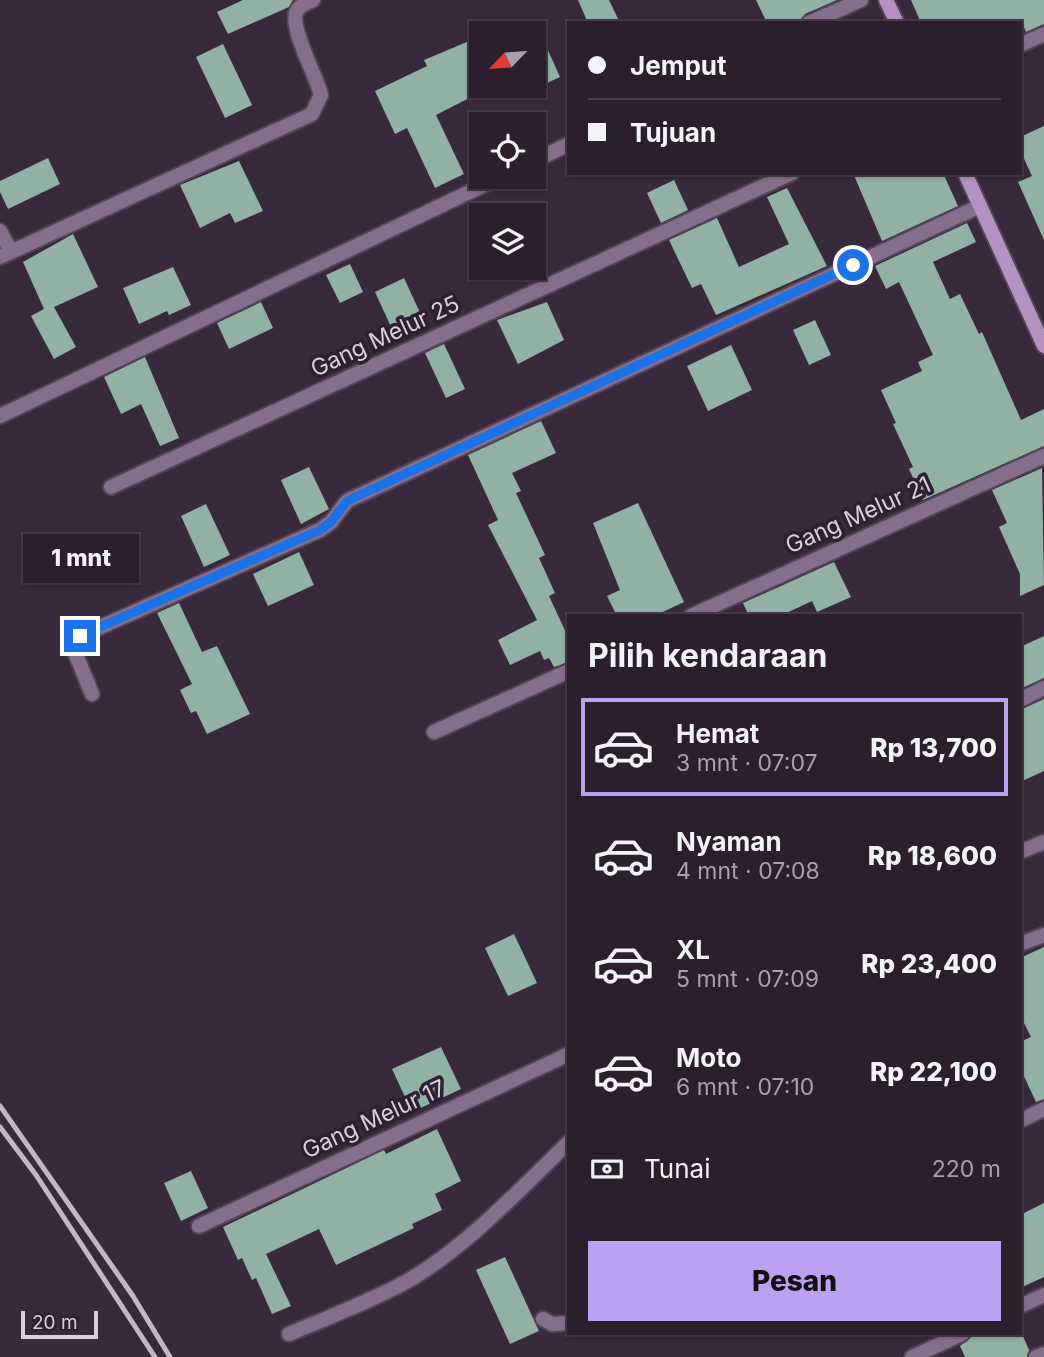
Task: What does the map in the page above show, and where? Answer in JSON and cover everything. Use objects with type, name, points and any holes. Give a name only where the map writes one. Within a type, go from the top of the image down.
[{"type":"street","points":[[0,231],[6,255],[312,114],[321,95],[299,38],[295,16],[299,8],[313,0]]},
{"type":"street","points":[[814,21],[861,0]]},
{"type":"street","points":[[886,0],[896,21]]},
{"type":"street","points":[[1022,43],[1044,34]]},
{"type":"street","points":[[546,155],[567,145]]},
{"type":"street","name":"Gang Melur 25","points":[[111,488],[788,175]]},
{"type":"street","points":[[966,175],[1044,346]]},
{"type":"street","points":[[0,416],[476,189]]},
{"type":"street","points":[[92,694],[72,645],[80,636],[320,530],[331,522],[347,501],[980,206]]},
{"type":"street","name":"Gang Melur 21","points":[[695,614],[1044,456]]},
{"type":"street","points":[[434,732],[567,672]]},
{"type":"street","points":[[1022,699],[1044,688]]},
{"type":"street","points":[[1022,851],[1044,842]]},
{"type":"street","points":[[1022,943],[1044,935]]},
{"type":"street","name":"Gang Melur 17","points":[[199,1226],[567,1055]]},
{"type":"street","points":[[1022,1120],[1044,1109]]},
{"type":"street","points":[[289,1334],[414,1276],[510,1199],[567,1144]]},
{"type":"street","points":[[1022,1305],[1044,1295]]},
{"type":"street","points":[[543,1319],[552,1324],[567,1323]]},
{"type":"street","points":[[912,1357],[960,1335]]},
{"type":"street","points":[[1036,1357],[1044,1354]]},
{"type":"building","points":[[243,0],[293,0],[289,7],[228,34],[217,12]]},
{"type":"building","points":[[578,0],[609,0],[619,21],[587,21]]},
{"type":"building","points":[[756,0],[837,0],[805,14],[800,21],[766,21]]},
{"type":"building","points":[[911,0],[1044,0],[1044,24],[1026,32],[1022,21],[920,21]]},
{"type":"building","points":[[469,41],[469,98],[436,115],[464,174],[435,188],[407,128],[395,134],[375,91],[427,66],[424,60]]},
{"type":"building","points":[[223,44],[252,105],[225,118],[196,57]]},
{"type":"building","points":[[546,46],[560,77],[546,83]]},
{"type":"building","points":[[1044,126],[1044,240],[1018,182],[1032,176],[1022,154],[1022,136]]},
{"type":"building","points":[[48,158],[60,184],[8,209],[0,192],[0,181]]},
{"type":"building","points":[[239,161],[263,211],[235,223],[230,213],[200,228],[180,185]]},
{"type":"building","points":[[854,175],[944,175],[958,206],[882,241]]},
{"type":"building","points":[[674,180],[688,210],[661,223],[647,193]]},
{"type":"building","points":[[787,188],[827,266],[716,315],[701,284],[692,288],[669,240],[717,218],[739,267],[789,244],[767,197]]},
{"type":"building","points":[[967,223],[976,242],[933,262],[950,299],[960,294],[979,334],[982,332],[1021,420],[1044,409],[1044,446],[923,500],[909,469],[913,467],[881,390],[922,371],[918,362],[933,355],[899,282],[886,289],[875,266]]},
{"type":"building","points":[[73,234],[98,287],[54,307],[76,347],[54,359],[31,316],[44,309],[23,262]]},
{"type":"building","points":[[350,264],[363,292],[340,303],[326,275]]},
{"type":"building","points":[[173,267],[191,305],[169,315],[167,311],[139,324],[123,288]]},
{"type":"building","points":[[404,278],[422,317],[393,331],[375,292]]},
{"type":"building","points":[[261,302],[273,328],[229,349],[217,323]]},
{"type":"building","points":[[547,302],[564,340],[518,364],[497,320]]},
{"type":"building","points":[[815,320],[831,355],[809,365],[793,330]]},
{"type":"building","points":[[444,344],[465,389],[446,398],[425,353]]},
{"type":"building","points":[[731,345],[752,390],[708,411],[687,366]]},
{"type":"building","points":[[145,357],[179,438],[160,446],[141,404],[121,414],[104,377]]},
{"type":"building","points":[[541,421],[556,453],[512,473],[521,491],[516,493],[545,555],[539,558],[555,593],[549,596],[567,635],[567,663],[554,667],[549,658],[544,660],[540,651],[510,665],[498,640],[537,620],[488,525],[498,520],[468,455]]},
{"type":"building","points":[[309,467],[329,509],[301,524],[281,480]]},
{"type":"building","points":[[1042,468],[1044,585],[1020,596],[1020,574],[999,527],[1007,523],[992,490]]},
{"type":"building","points":[[638,503],[684,602],[658,614],[616,614],[607,596],[620,590],[593,523]]},
{"type":"building","points":[[206,504],[230,555],[204,567],[181,516]]},
{"type":"building","points":[[299,552],[314,585],[268,606],[253,574]]},
{"type":"building","points":[[834,562],[851,597],[817,612],[812,601],[784,614],[748,614],[743,603]]},
{"type":"building","points":[[179,603],[202,652],[217,646],[250,714],[207,734],[196,711],[191,713],[180,690],[192,684],[157,613]]},
{"type":"building","points":[[1044,636],[1044,678],[1022,688],[1022,646]]},
{"type":"building","points":[[1044,699],[1044,771],[1022,781],[1022,709]]},
{"type":"building","points":[[514,934],[537,983],[508,996],[485,948]]},
{"type":"building","points":[[1044,947],[1044,1099],[1036,1102],[1022,1072],[1022,1041],[1031,1037],[1022,1019],[1022,957]]},
{"type":"building","points":[[441,1047],[461,1089],[412,1112],[392,1069]]},
{"type":"building","points":[[437,1129],[461,1181],[435,1194],[442,1210],[412,1224],[414,1228],[336,1265],[319,1229],[266,1254],[291,1306],[272,1314],[256,1278],[252,1280],[242,1258],[238,1260],[223,1227],[384,1150],[386,1154]]},
{"type":"building","points":[[191,1171],[208,1208],[181,1221],[164,1183]]},
{"type":"building","points":[[1044,1203],[1044,1277],[1022,1287],[1022,1214]]},
{"type":"building","points":[[505,1257],[539,1331],[510,1344],[476,1270]]},
{"type":"building","points":[[1022,1334],[1029,1350],[1027,1357],[965,1357],[960,1346],[974,1335]]},
{"type":"railway","points":[[0,1106],[133,1296],[170,1357]]},
{"type":"railway","points":[[0,1127],[36,1175],[155,1357]]},
{"type":"route","points":[[80,636],[320,530],[331,522],[347,501],[853,265]]}]
